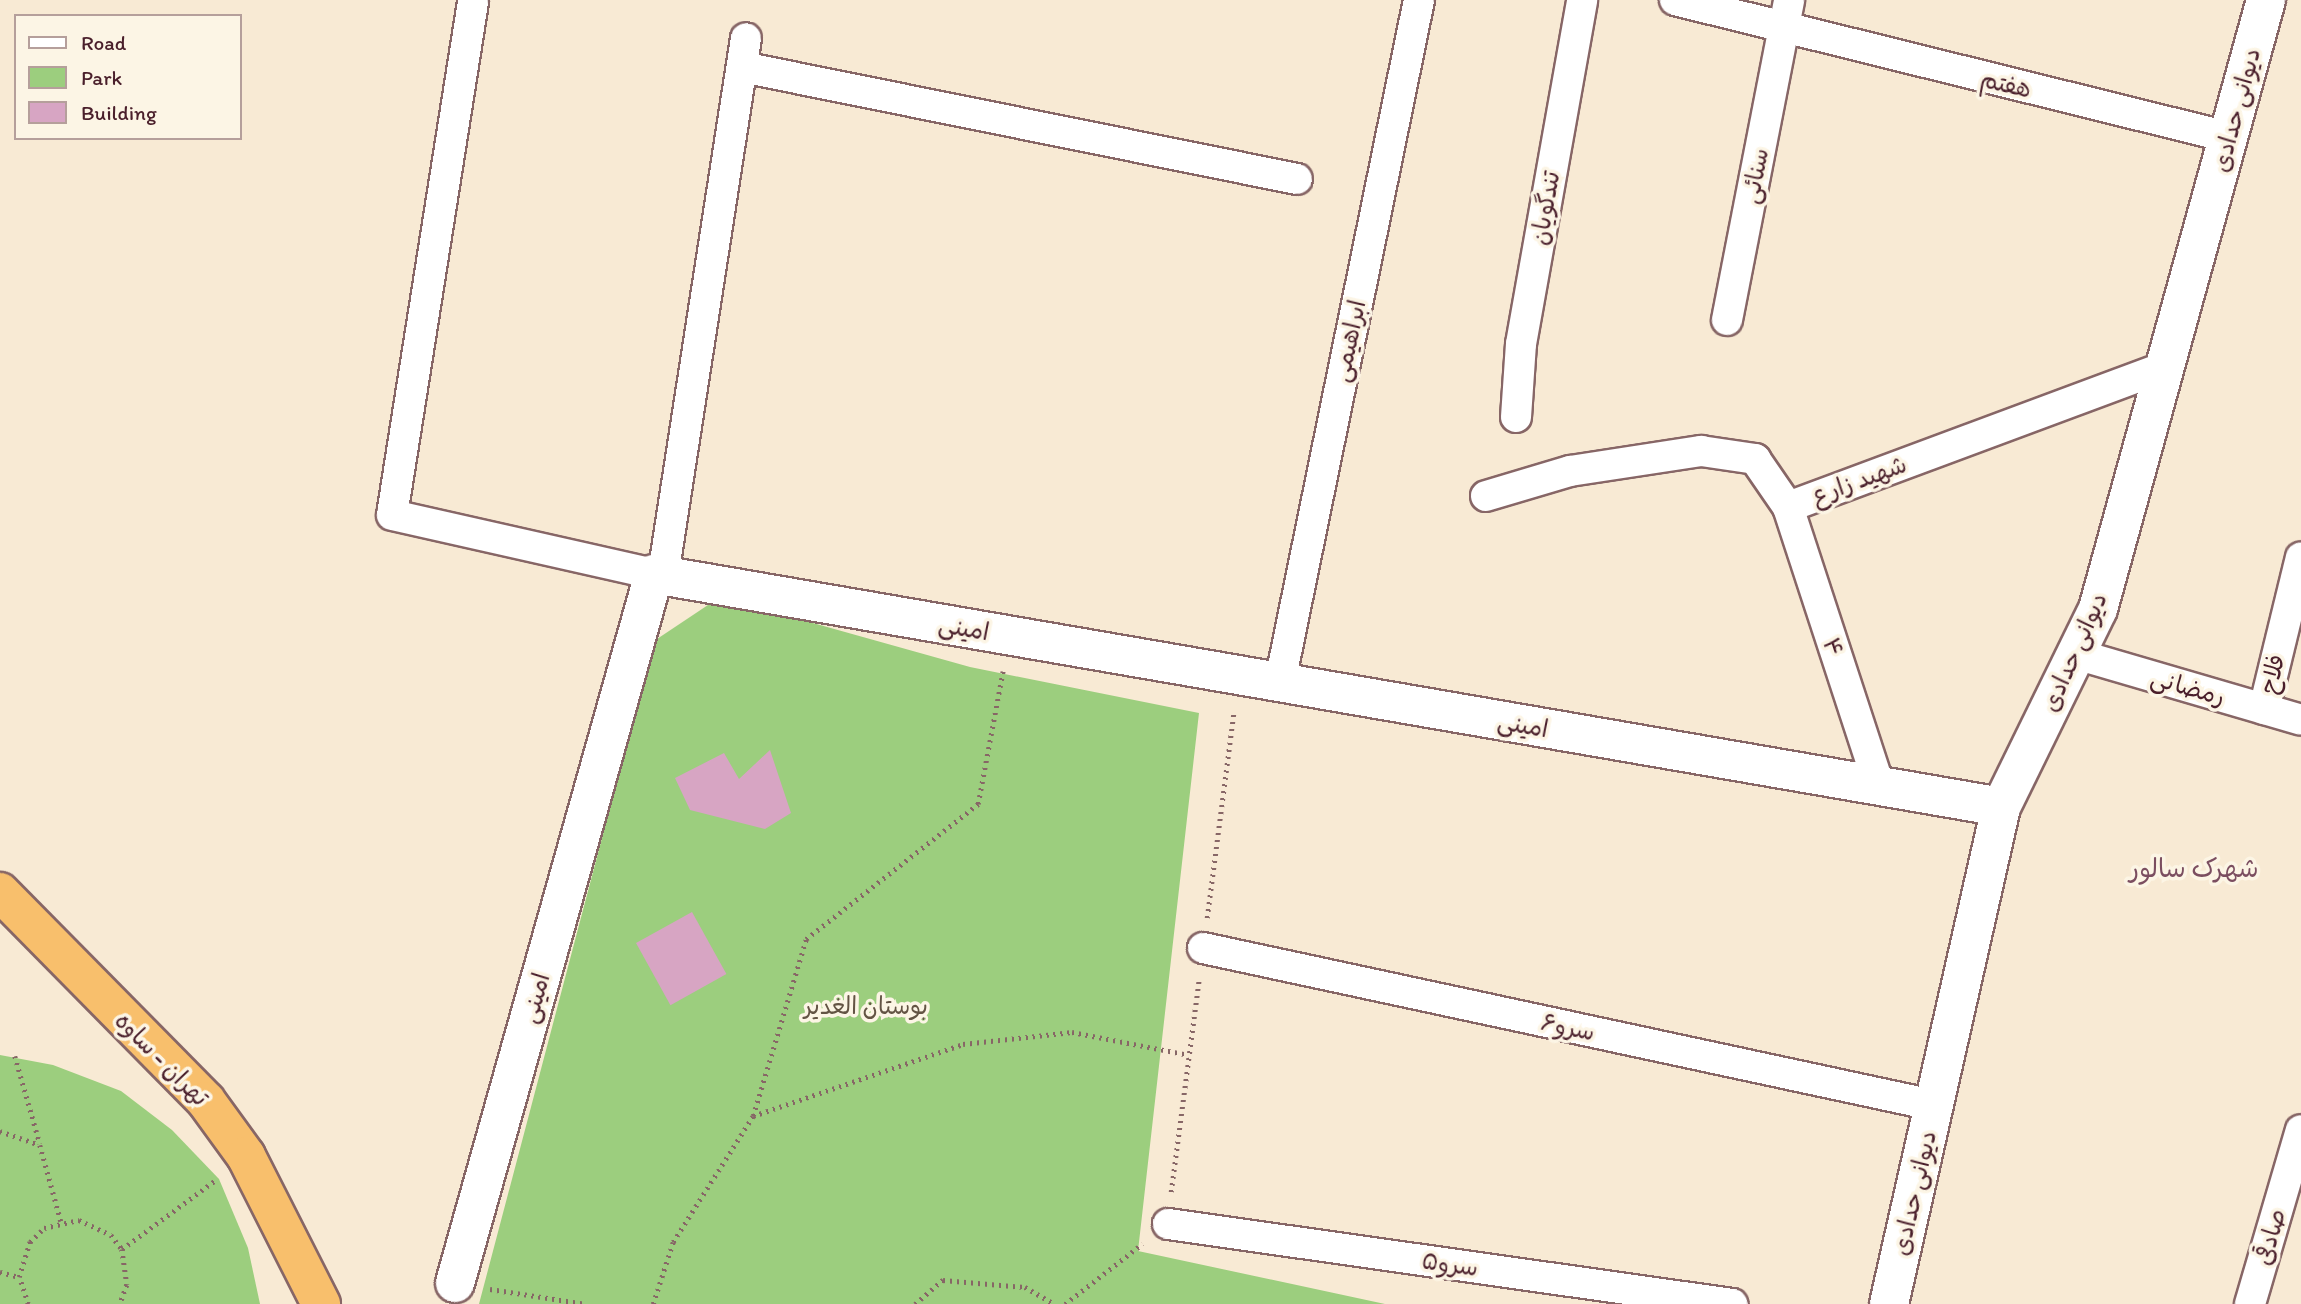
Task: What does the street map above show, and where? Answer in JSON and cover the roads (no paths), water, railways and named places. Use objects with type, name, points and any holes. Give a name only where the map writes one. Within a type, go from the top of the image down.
[{"type":"highway","name":"تهران - ساوه","points":[[0,892],[206,1101],[246,1156],[295,1247]]},
{"type":"highway","points":[[295,1247],[306,1304]]},
{"type":"highway","points":[[295,1247],[321,1304]]},
{"type":"street","name":"ابراهیمی","points":[[1280,682],[1419,0]]},
{"type":"street","name":"تندگویان","points":[[1516,416],[1521,344],[1582,0]]},
{"type":"street","name":"هفتم","points":[[1675,0],[1784,32],[2228,136]]},
{"type":"street","name":"سنائی","points":[[1727,320],[1789,0]]},
{"type":"street","name":"دیوانی حدادی","points":[[1889,1304],[2001,807],[2098,609],[2266,0]]},
{"type":"street","points":[[473,2],[392,515],[658,574],[746,38]]},
{"type":"street","points":[[742,67],[1297,178]]},
{"type":"street","name":"شهید زارع","points":[[1486,496],[1570,471],[1701,451],[1755,459],[1788,507],[2164,367]]},
{"type":"street","name":"۴","points":[[1788,507],[1879,786]]},
{"type":"street","name":"فلاح","points":[[2264,709],[2301,557]]},
{"type":"street","name":"امینی","points":[[455,1283],[658,574],[2001,807]]},
{"type":"street","name":"رمضانی","points":[[2076,654],[2301,720]]},
{"type":"street","name":"سرو۶","points":[[1203,948],[1933,1105]]},
{"type":"street","name":"صادقی","points":[[2250,1304],[2301,1130]]},
{"type":"street","name":"سرو۵","points":[[1168,1224],[1732,1304]]},
{"type":"district","name":"شهرک سالور","points":[[2194,869]]},
{"type":"park label","name":"بوستان الغدیر","points":[[866,1006]]}]
